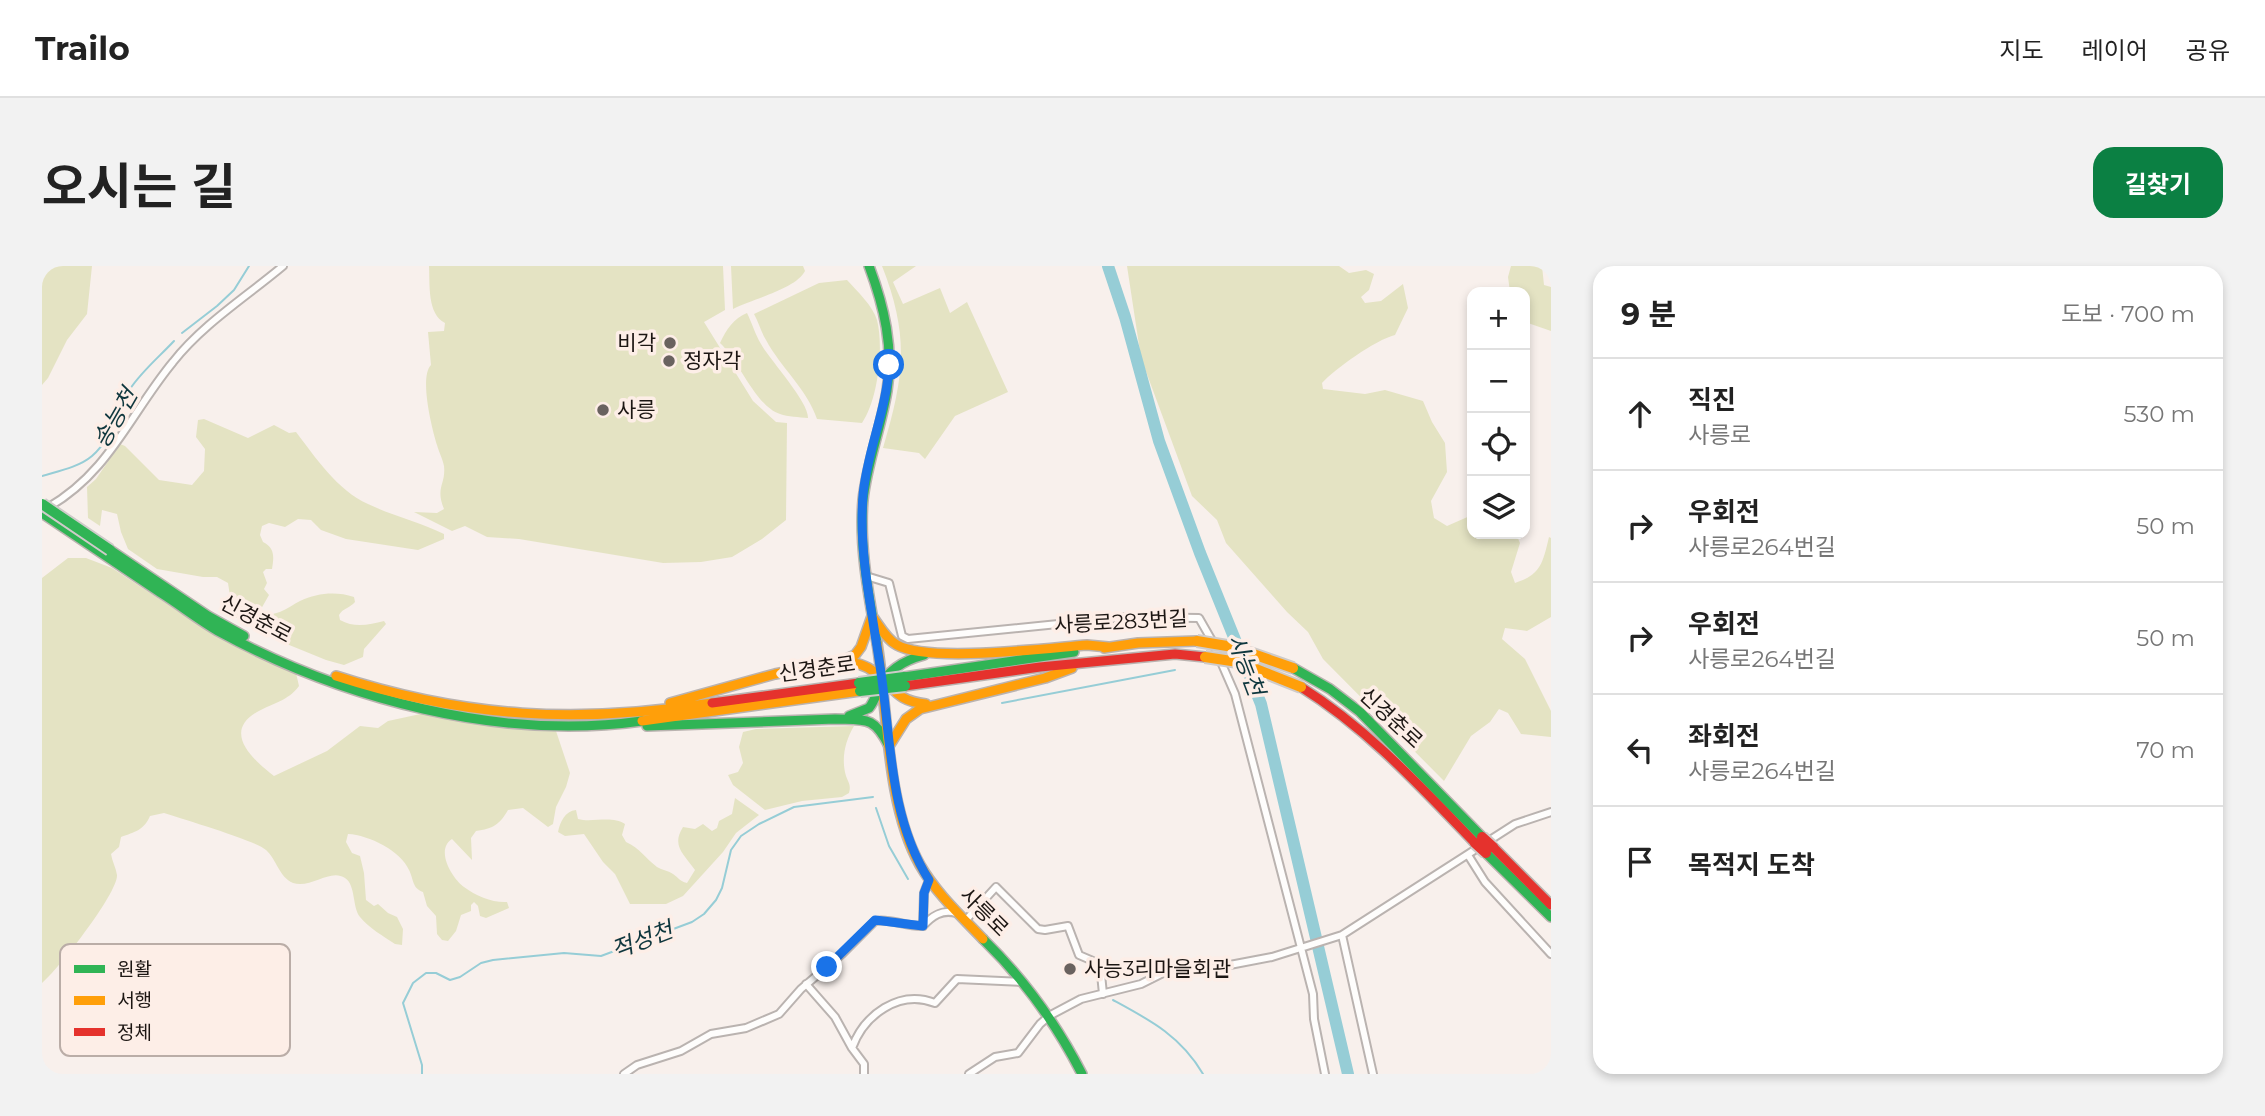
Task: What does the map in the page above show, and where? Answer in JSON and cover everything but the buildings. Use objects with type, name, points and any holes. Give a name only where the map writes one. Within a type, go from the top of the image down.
[{"type":"main road","name":"사릉로","points":[[869,266],[884,310],[889,352],[887,390],[868,463],[862,533],[889,746],[905,831],[929,880],[1023,982],[1049,1017],[1082,1074]]},
{"type":"main road","name":"신경춘로","points":[[42,503],[108,554],[217,630],[295,668],[356,691],[429,710],[497,720],[613,725],[859,687]]},
{"type":"main road","name":"신경춘로","points":[[42,512],[208,616],[299,663],[388,692],[462,707],[520,714],[576,716],[637,713],[904,681],[1175,654],[1238,662],[1301,687],[1345,716],[1551,905]]},
{"type":"main road","points":[[637,713],[775,674],[842,661],[855,655],[861,647],[872,616],[897,645],[905,649],[934,653],[1087,645],[1108,647]]},
{"type":"main road","name":"신경춘로","points":[[904,681],[1138,643],[1197,641],[1233,647],[1293,668],[1360,712],[1479,840]]},
{"type":"main road","points":[[613,725],[800,722],[857,715],[871,707],[882,681],[903,662],[934,653]]},
{"type":"main road","points":[[842,661],[873,671],[903,701],[937,704]]},
{"type":"main road","points":[[835,719],[863,720],[875,724],[889,746],[911,714],[937,704],[1045,678],[1087,663]]},
{"type":"main road","name":"신경춘로","points":[[1490,850],[1551,918]]},
{"type":"street","points":[[42,512],[75,489],[104,461],[166,370],[196,337],[283,266]]},
{"type":"street","name":"사릉로283번길","points":[[866,576],[889,583],[902,636],[908,639],[1127,617],[1199,618],[1235,694],[1302,947],[1313,995],[1314,1019],[1325,1074]]},
{"type":"street","points":[[969,1074],[995,1057],[1018,1053],[1035,1030],[1049,1017],[1081,999],[1149,981],[1177,966],[1207,969],[1272,957],[1342,935],[1516,824],[1551,812]]},
{"type":"street","points":[[1468,855],[1485,882],[1551,954]]},
{"type":"street","points":[[923,926],[924,893],[929,880]]},
{"type":"street","points":[[624,1074],[637,1065],[688,1048],[711,1034],[746,1028],[779,1014],[806,984],[842,954],[875,920],[923,926],[938,914],[949,911],[961,917],[996,887],[1038,929],[1068,926],[1079,955],[1100,964],[1103,993]]},
{"type":"street","points":[[1342,935],[1373,1074]]},
{"type":"street","points":[[852,1048],[862,1027],[887,1006],[914,999],[935,1003],[957,979],[1023,982]]},
{"type":"street","points":[[806,984],[835,1017],[864,1064],[864,1074]]},
{"type":"green space","points":[[42,266],[92,266],[87,314],[67,340],[42,385]]},
{"type":"green space","points":[[429,266],[723,266],[725,310],[704,322],[753,401],[776,422],[787,423],[786,520],[762,539],[732,557],[701,562],[663,563],[519,539],[487,537],[465,526],[452,531],[414,512],[437,513],[444,509],[440,496],[444,466],[430,416],[426,380],[431,365],[428,332],[444,331],[445,323],[439,319],[432,306]]},
{"type":"green space","points":[[731,266],[803,266],[805,271],[793,283],[733,309]]},
{"type":"green space","points":[[882,266],[916,266],[893,282],[903,304],[940,288],[950,313],[967,302],[1008,392],[955,416],[925,459],[919,453],[883,448],[896,400],[901,357],[897,314]]},
{"type":"green space","points":[[1127,266],[1339,266],[1349,273],[1366,270],[1374,274],[1369,290],[1361,297],[1365,303],[1381,301],[1403,284],[1408,308],[1395,335],[1346,363],[1322,383],[1323,389],[1365,394],[1385,390],[1423,401],[1445,443],[1447,472],[1431,501],[1434,518],[1447,526],[1467,517],[1467,539],[1518,539],[1520,543],[1511,572],[1515,583],[1536,572],[1549,537],[1551,538],[1551,617],[1527,631],[1505,628],[1502,639],[1525,659],[1551,711],[1551,737],[1521,734],[1508,713],[1499,709],[1490,722],[1471,736],[1444,781],[1323,659],[1308,632],[1226,543],[1217,520],[1192,496],[1141,358]]},
{"type":"green space","points":[[1511,266],[1542,266],[1544,285],[1551,287],[1551,331],[1530,324],[1530,287],[1509,287],[1508,277]]},
{"type":"green space","points":[[847,280],[872,309],[879,331],[880,358],[876,387],[862,423],[817,419],[807,398],[764,337],[754,314],[819,283]]},
{"type":"green space","points":[[747,313],[761,344],[796,392],[808,418],[783,415],[771,410],[755,393],[720,343],[731,325]]},
{"type":"green space","points":[[204,419],[248,438],[274,425],[289,433],[296,432],[328,472],[357,498],[444,534],[444,539],[418,550],[346,539],[321,530],[311,520],[298,519],[285,527],[269,523],[262,526],[260,535],[272,550],[273,557],[272,569],[263,572],[267,583],[264,589],[269,595],[261,609],[264,614],[278,613],[313,596],[340,594],[354,597],[355,602],[339,615],[340,620],[356,625],[384,621],[386,624],[364,649],[363,657],[344,665],[277,640],[233,616],[228,583],[217,577],[157,569],[128,549],[117,514],[102,510],[100,526],[88,518],[87,487],[96,479],[120,444],[159,480],[192,485],[204,471],[205,449],[196,437],[198,420]]},
{"type":"green space","points":[[68,558],[86,558],[112,568],[216,636],[296,673],[299,686],[295,691],[257,712],[247,720],[242,729],[242,738],[251,755],[274,776],[327,751],[360,726],[378,728],[388,721],[425,713],[468,722],[556,731],[570,773],[556,807],[553,824],[548,827],[523,808],[508,810],[495,825],[476,831],[471,838],[472,860],[452,839],[445,850],[447,864],[459,883],[485,898],[507,902],[509,908],[486,918],[480,916],[478,906],[474,902],[471,911],[461,915],[456,931],[448,941],[442,940],[437,934],[436,916],[427,906],[423,892],[415,886],[409,870],[399,856],[365,837],[348,834],[346,842],[352,853],[360,856],[366,900],[374,906],[378,904],[397,917],[403,929],[402,945],[395,944],[360,917],[351,886],[345,878],[333,875],[307,883],[293,883],[284,877],[270,854],[260,846],[164,813],[150,816],[142,827],[121,837],[119,847],[111,854],[117,875],[108,898],[76,944],[60,944],[60,964],[42,983],[42,578]]},
{"type":"green space","points":[[854,726],[844,757],[850,790],[842,797],[802,801],[765,810],[733,785],[728,775],[738,772],[743,763],[739,747],[743,732],[756,729]]},
{"type":"green space","points":[[735,798],[759,815],[736,833],[723,852],[683,896],[666,904],[630,904],[615,874],[603,862],[584,834],[565,836],[558,832],[564,818],[569,812],[576,810],[578,819],[620,821],[625,824],[622,835],[626,842],[657,867],[687,883],[695,870],[679,845],[678,839],[683,827],[695,829],[703,824],[712,831],[717,828],[719,821],[732,814]]},
{"type":"waterway","name":"송능천","points":[[182,333],[234,290],[249,266]]},
{"type":"waterway","name":"사능천","points":[[1108,266],[1159,441],[1200,553],[1261,704],[1348,1074]]},
{"type":"waterway","name":"송능천","points":[[42,476],[81,463],[99,449],[130,389],[174,341]]},
{"type":"waterway","points":[[1002,703],[1175,670]]},
{"type":"waterway","name":"적성천","points":[[422,1074],[422,1065],[403,1003],[413,983],[426,973],[436,973],[450,980],[460,977],[481,963],[493,960],[564,953],[601,956],[692,922],[704,914],[716,900],[722,888],[731,850],[741,836],[794,807],[873,797]]},
{"type":"waterway","name":"적성천","points":[[876,808],[889,846],[908,879]]},
{"type":"waterway","name":"적성천","points":[[1113,1000],[1152,1022],[1175,1039],[1203,1074]]},
{"type":"traffic: fast","points":[[869,266],[883,312],[889,359],[887,391],[868,473],[862,518],[866,572],[877,643]]},
{"type":"traffic: fast","points":[[42,504],[110,550]]},
{"type":"traffic: fast","points":[[42,513],[218,631],[317,677],[370,695],[478,719],[533,725],[588,726],[642,721]]},
{"type":"traffic: fast","points":[[110,550],[208,616],[244,636]]},
{"type":"traffic: fast","points":[[904,677],[1074,652]]},
{"type":"traffic: fast","points":[[849,716],[869,708],[883,681],[892,671],[924,655]]},
{"type":"traffic: fast","points":[[1293,668],[1330,689],[1360,712],[1482,837]]},
{"type":"traffic: fast","points":[[859,683],[904,677]]},
{"type":"traffic: fast","points":[[860,691],[905,686]]},
{"type":"traffic: fast","points":[[647,726],[854,719],[868,722],[879,729],[889,746]]},
{"type":"traffic: fast","points":[[1486,853],[1551,917]]},
{"type":"traffic: fast","points":[[983,939],[1038,1002],[1082,1074]]},
{"type":"traffic: slow","points":[[670,703],[775,674],[842,661],[855,655],[861,647],[872,616],[886,636],[897,645],[935,653],[961,654],[1087,645],[1108,647]]},
{"type":"traffic: slow","points":[[1104,648],[1138,643],[1197,641]]},
{"type":"traffic: slow","points":[[1197,641],[1233,647],[1293,668]]},
{"type":"traffic: slow","points":[[877,643],[894,786],[909,841],[920,865],[934,885],[983,939]]},
{"type":"traffic: slow","points":[[1205,657],[1238,662],[1301,687]]},
{"type":"traffic: slow","points":[[842,661],[867,667],[902,697],[926,704]]},
{"type":"traffic: slow","points":[[889,746],[906,719],[920,709],[1045,678],[1072,668]]},
{"type":"traffic: slow","points":[[336,676],[430,701],[522,713],[615,714],[712,703]]},
{"type":"traffic: slow","points":[[642,721],[860,691]]},
{"type":"traffic: jam","points":[[905,686],[1040,667],[1175,654],[1205,657]]},
{"type":"traffic: jam","points":[[712,703],[859,683]]},
{"type":"traffic: jam","points":[[1301,687],[1371,740],[1475,843]]},
{"type":"traffic: jam","points":[[1482,837],[1493,847]]},
{"type":"traffic: jam","points":[[1475,843],[1486,853]]},
{"type":"traffic: jam","points":[[1493,847],[1551,905]]},
{"type":"place","name":"비각","points":[[670,343]]},
{"type":"place","name":"정자각","points":[[669,361]]},
{"type":"place","name":"사릉","points":[[603,410]]},
{"type":"place","name":"사능3리마을회관","points":[[1070,969]]},
{"type":"route","points":[[827,967],[875,920],[912,927],[923,926],[924,893],[929,880],[908,840],[902,818],[889,746],[863,550],[865,478],[887,390],[889,365]]}]
